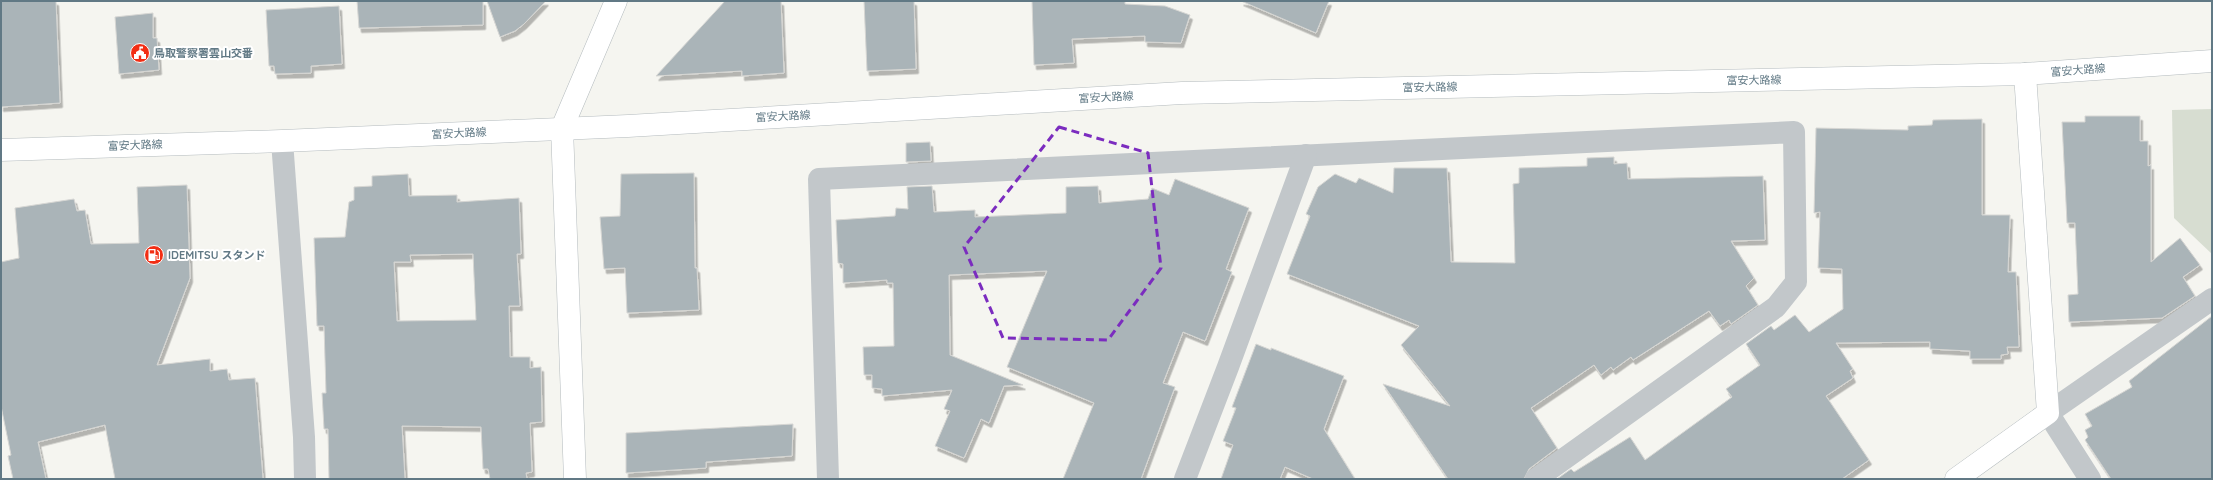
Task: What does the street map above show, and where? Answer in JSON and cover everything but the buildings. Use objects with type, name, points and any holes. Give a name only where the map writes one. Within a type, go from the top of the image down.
[{"type":"street","points":[[575,479],[562,128],[616,1]]},
{"type":"street","name":"富安大路線","points":[[1,150],[282,141],[562,128],[1182,93],[2025,74],[2212,61]]},
{"type":"street","points":[[2025,74],[2048,414],[2090,479]]},
{"type":"street","points":[[828,479],[819,179],[1794,132],[1796,282],[1776,307],[1536,479]]},
{"type":"street","points":[[282,141],[304,437],[305,479]]},
{"type":"street","points":[[1185,479],[1306,155]]},
{"type":"street","points":[[1956,479],[2212,299]]},
{"type":"highlighted area","points":[[1059,127],[1148,153],[1161,268],[1108,340],[1003,338],[964,247]]},
{"type":"shaded area","points":[[2212,109],[2212,254],[2174,218],[2172,110]]},
{"type":"place","name":"鳥取警察署雲山交番","points":[[140,53]]},
{"type":"place","name":"IDEMITSU スタンド","points":[[154,255]]}]
